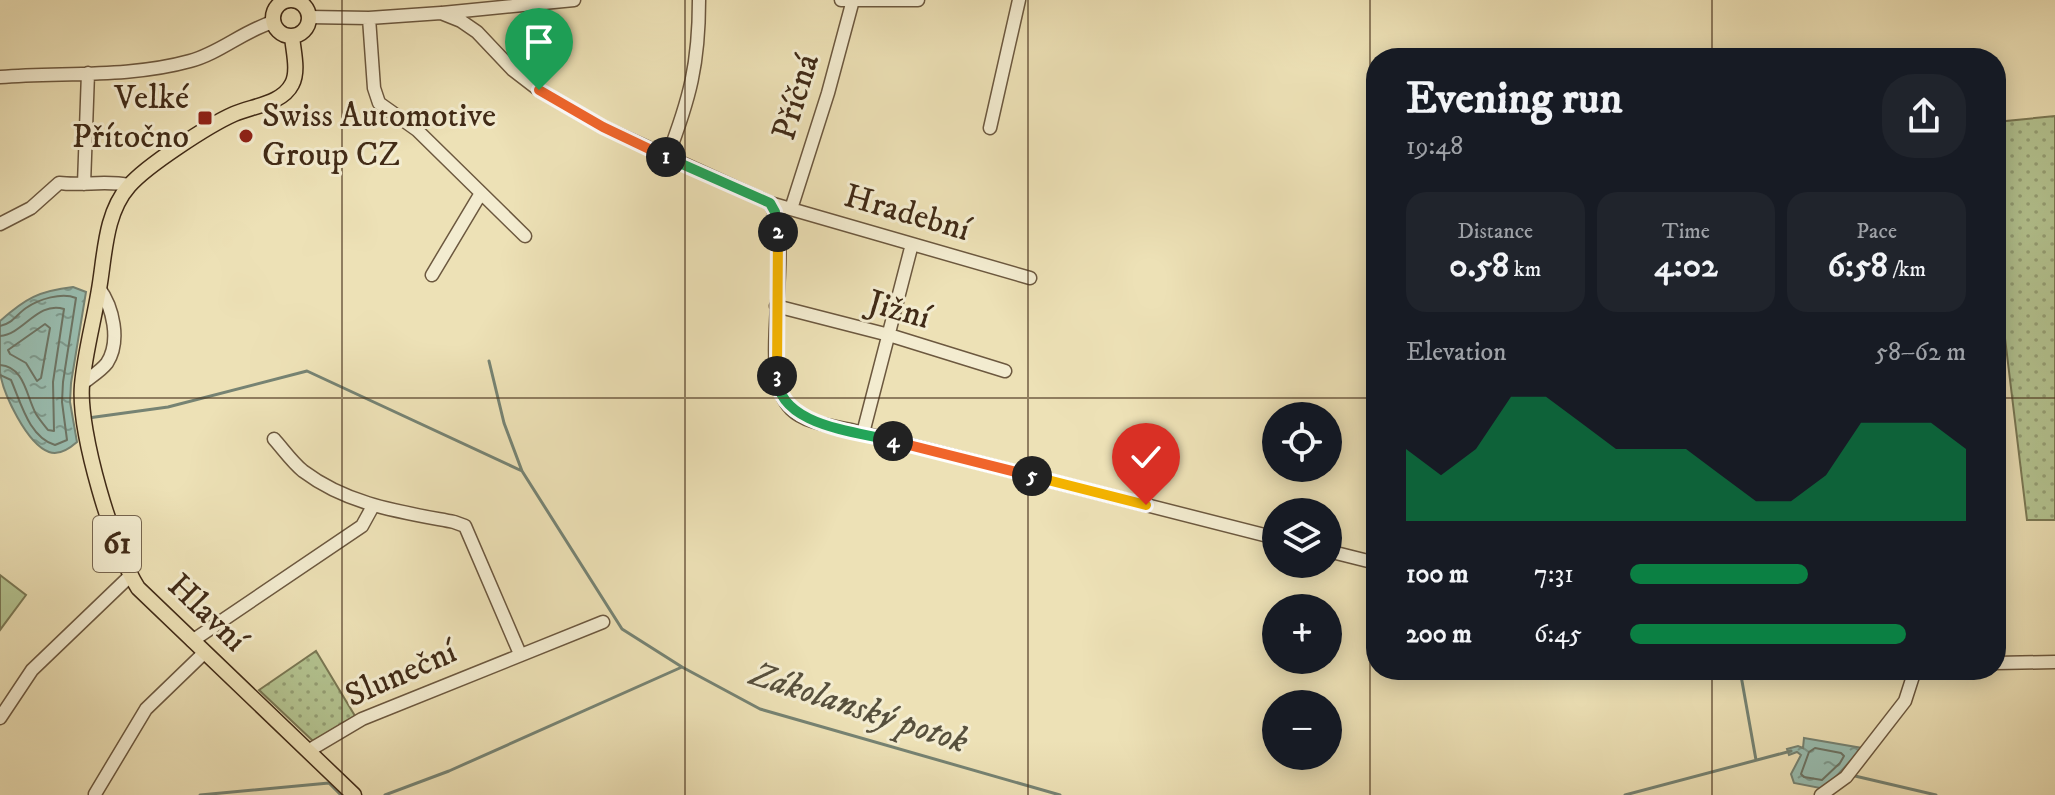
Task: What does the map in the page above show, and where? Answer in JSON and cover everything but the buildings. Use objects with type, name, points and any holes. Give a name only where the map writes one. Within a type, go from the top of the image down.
[{"type":"main road","points":[[286,0],[304,6],[309,17],[304,30],[292,36],[277,31],[273,22],[275,8],[286,0]]},
{"type":"main road","name":"Hlavní","points":[[292,36],[295,73],[287,91],[274,100],[234,114],[209,127],[129,185],[110,220],[82,384],[84,419],[108,515],[130,576],[150,601],[354,795]]},
{"type":"street","points":[[309,17],[369,18],[441,13],[474,4],[574,0]]},
{"type":"street","points":[[667,158],[694,76],[699,40],[699,0]]},
{"type":"street","points":[[841,0],[918,0]]},
{"type":"street","name":"Příčná","points":[[791,209],[828,93],[853,0]]},
{"type":"street","points":[[990,128],[1019,0]]},
{"type":"street","points":[[469,27],[474,4]]},
{"type":"street","name":"Hradební","points":[[441,13],[469,27],[513,70],[539,90],[603,127],[667,158],[770,203],[1030,278]]},
{"type":"street","points":[[369,18],[374,88],[379,103],[417,130],[525,236]]},
{"type":"street","points":[[0,77],[88,73],[191,61],[273,22]]},
{"type":"street","points":[[84,184],[88,73]]},
{"type":"street","points":[[0,224],[31,208],[59,183],[109,181],[129,185]]},
{"type":"street","points":[[432,275],[481,193]]},
{"type":"street","points":[[770,203],[775,212],[779,244],[777,382],[783,399],[791,409],[807,418],[863,433],[1262,534]]},
{"type":"street","points":[[863,433],[912,244]]},
{"type":"street","name":"Hlavní","points":[[82,384],[107,363],[114,340],[109,302],[99,288]]},
{"type":"street","name":"Jižní","points":[[776,306],[889,335],[1005,371]]},
{"type":"street","points":[[274,439],[301,469],[332,489],[373,506],[465,526],[520,654]]},
{"type":"street","points":[[192,641],[362,526],[373,506]]},
{"type":"street","points":[[1342,554],[1366,560]]},
{"type":"street","points":[[0,718],[32,670],[130,576]]},
{"type":"street","name":"Sluneční","points":[[308,751],[362,719],[603,622]]},
{"type":"street","points":[[95,794],[146,709],[204,653]]},
{"type":"street","points":[[2006,663],[2055,662]]},
{"type":"street","points":[[1821,795],[1846,777],[1905,701],[1912,680]]},
{"type":"green space","points":[[2055,116],[2055,520],[2027,520],[2006,347],[2006,121]]},
{"type":"green space","points":[[0,575],[26,595],[0,630]]},
{"type":"green space","points":[[316,651],[355,716],[313,741],[259,690]]},
{"type":"water","points":[[73,287],[86,292],[71,383],[70,402],[77,442],[64,451],[53,453],[32,439],[6,393],[0,372],[0,321],[34,297]]},
{"type":"water","points":[[1804,738],[1862,748],[1825,789],[1794,783],[1791,774],[1801,755],[1797,752],[1789,755],[1787,749],[1803,748]]},
{"type":"waterway","points":[[489,361],[504,423],[522,471]]},
{"type":"waterway","points":[[88,418],[168,407],[307,371],[522,471],[622,629],[682,667]]},
{"type":"waterway","name":"Zákolanský potok","points":[[385,795],[449,771],[682,667],[760,709],[1060,795]]},
{"type":"waterway","points":[[1742,680],[1756,760]]},
{"type":"waterway","name":"Zákolanský potok","points":[[1625,795],[1791,751]]},
{"type":"waterway","name":"Zákolanský potok","points":[[1855,776],[1936,795]]},
{"type":"waterway","name":"Zákolanský potok","points":[[200,795],[329,783],[341,795]]},
{"type":"place","name":"Velké Přítočno","points":[[205,118]]},
{"type":"place","name":"Swiss Automotive Group CZ","points":[[246,136]]},
{"type":"route","points":[[539,90],[603,127],[770,203],[775,212],[779,244],[777,382],[783,399],[798,414],[1146,505]]}]
